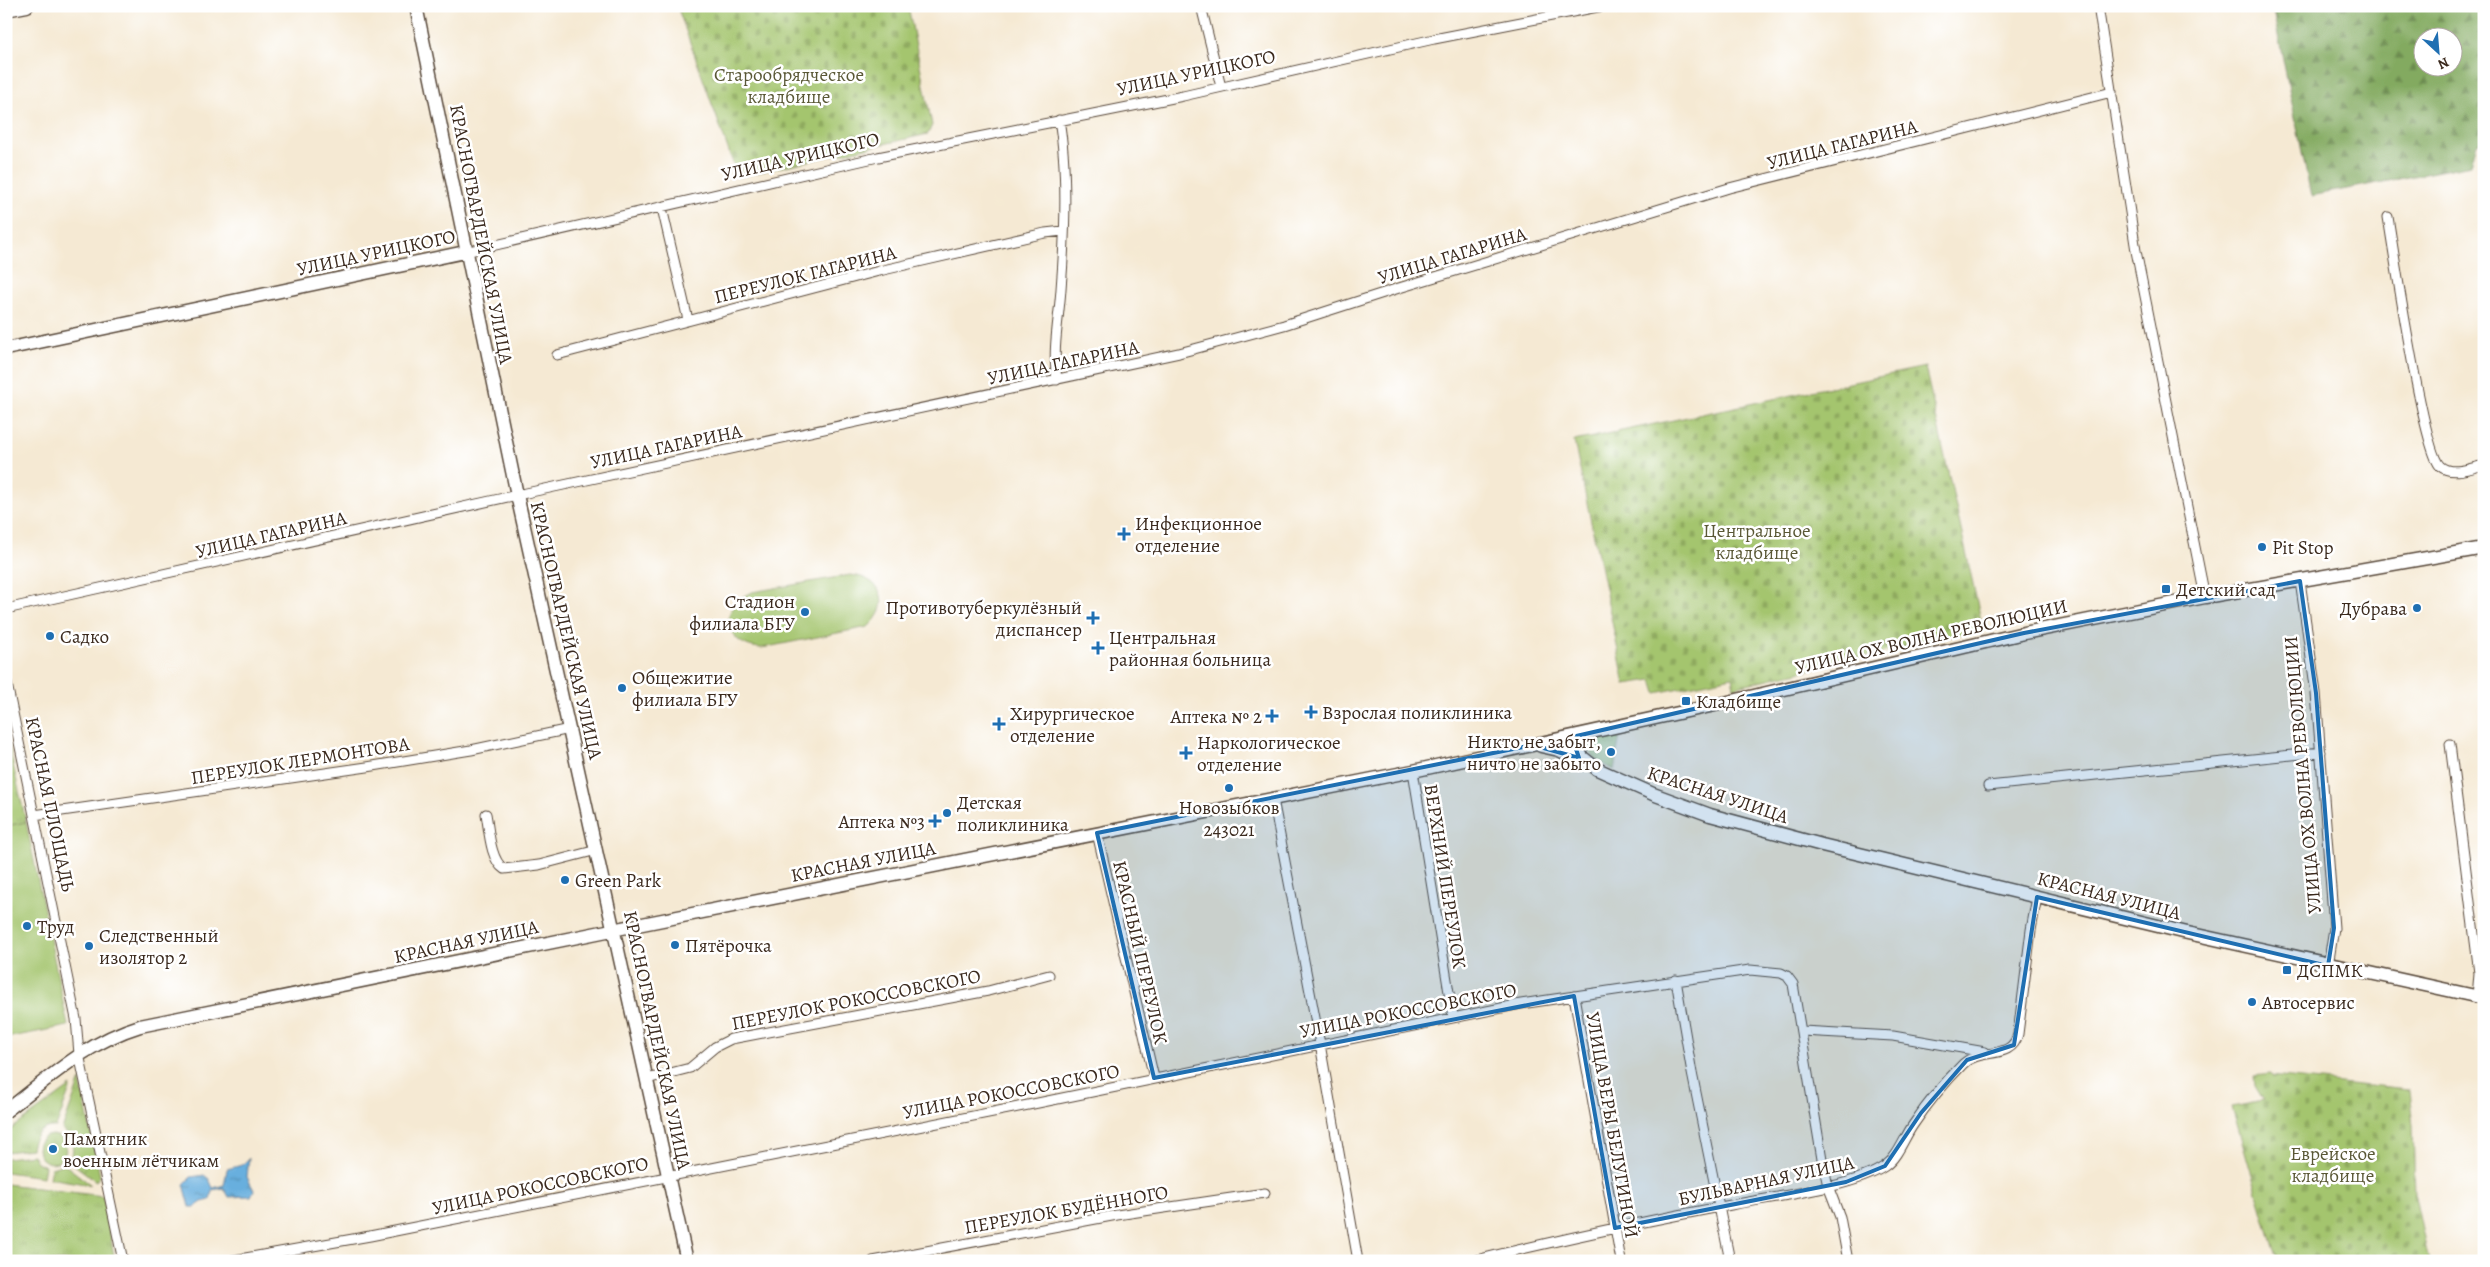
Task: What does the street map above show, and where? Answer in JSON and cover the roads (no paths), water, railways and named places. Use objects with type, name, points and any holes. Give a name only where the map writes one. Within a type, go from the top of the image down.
[{"type":"main road","points":[[6,10],[27,6]]},
{"type":"main road","name":"КРАСНОГВАРДЕЙСКАЯ УЛИЦА","points":[[416,6],[465,252],[517,495],[648,1079],[686,1261]]},
{"type":"main road","name":"УЛИЦА УРИЦКОГО","points":[[6,349],[465,252]]},
{"type":"main road","name":"УЛИЦА ОХ ВОЛНА РЕВОЛЮЦИИ","points":[[1572,737],[1922,656],[2205,597],[2484,548]]},
{"type":"main road","name":"КРАСНАЯ УЛИЦА","points":[[79,1054],[109,1038],[140,1026],[614,929],[1413,771],[1572,737],[1582,757],[1597,769],[1653,794],[1710,815],[1822,845],[2037,897],[2328,966],[2480,998]]},
{"type":"main road","points":[[1533,745],[1559,750],[1597,769]]},
{"type":"main road","points":[[6,1111],[79,1054]]},
{"type":"street","points":[[1201,6],[1221,87]]},
{"type":"street","name":"УЛИЦА УРИЦКОГО","points":[[465,252],[878,157],[1221,87],[1434,39],[1603,6]]},
{"type":"street","points":[[2098,6],[2136,250],[2205,597]]},
{"type":"street","name":"УЛИЦА ГАГАРИНА","points":[[6,609],[517,495],[1057,380],[1253,334],[1738,186],[2112,92]]},
{"type":"street","points":[[1057,380],[1054,359],[1061,289],[1064,150],[1059,120]]},
{"type":"street","points":[[662,208],[688,320]]},
{"type":"street","points":[[2388,217],[2432,454],[2438,464],[2448,470],[2454,471],[2484,465]]},
{"type":"street","name":"ПЕРЕУЛОК ГАГАРИНА","points":[[557,355],[879,271],[1044,233],[1063,231]]},
{"type":"street","name":"УЛИЦА ОХ ВОЛНА РЕВОЛЮЦИИ","points":[[2300,581],[2313,661],[2321,752],[2334,935],[2328,966]]},
{"type":"street","name":"КРАСНАЯ ПЛОЩАДЬ","points":[[6,680],[76,1019],[79,1054],[123,1261]]},
{"type":"street","name":"ПЕРЕУЛОК ЛЕРМОНТОВА","points":[[34,815],[367,767],[471,750],[570,730]]},
{"type":"street","points":[[2450,744],[2479,973],[2480,998]]},
{"type":"street","points":[[1988,786],[2321,752]]},
{"type":"street","name":"ВЕРХНИЙ ПЕРЕУЛОК","points":[[1413,771],[1453,1017]]},
{"type":"street","points":[[1273,799],[1320,1044],[1358,1261]]},
{"type":"street","points":[[486,814],[496,858],[499,865],[504,869],[539,865],[597,850]]},
{"type":"street","name":"КРАСНЫЙ ПЕРЕУЛОК","points":[[1097,833],[1154,1078]]},
{"type":"street","name":"БУЛЬВАРНАЯ УЛИЦА","points":[[1472,1261],[1507,1257],[1615,1228],[1855,1180],[1885,1166],[1893,1158],[1921,1113],[1962,1066],[1973,1057],[1990,1052],[2006,1051],[2017,1040],[2037,897]]},
{"type":"street","name":"УЛИЦА РОКОССОВСКОГО","points":[[228,1261],[370,1236],[668,1175],[1033,1104],[1453,1017],[1676,980],[1750,970],[1770,970],[1787,976],[1794,989],[1802,1031]]},
{"type":"street","name":"ПЕРЕУЛОК РОКОССОВСКОГО","points":[[648,1079],[690,1068],[715,1047],[731,1039],[988,991],[1049,975]]},
{"type":"street","points":[[1676,980],[1692,1073],[1730,1261]]},
{"type":"street","name":"УЛИЦА ВЕРЫ БЕЛУГИНОЙ","points":[[1574,996],[1621,1261]]},
{"type":"street","points":[[1848,1261],[1840,1217],[1828,1186],[1802,1031],[1893,1036],[1990,1052]]},
{"type":"street","name":"ПЕРЕУЛОК БУДЁННОГО","points":[[873,1261],[1117,1215],[1265,1193]]},
{"type":"water","points":[[249,1158],[247,1177],[254,1190],[251,1196],[229,1197],[224,1188],[212,1190],[210,1200],[202,1202],[195,1207],[190,1207],[184,1184],[191,1177],[204,1175],[209,1179],[213,1188],[224,1185],[227,1169],[242,1165]]},
{"type":"place","name":"Инфекционное отделение","points":[[1124,534]]},
{"type":"place","name":"Pit Stop","points":[[2262,547]]},
{"type":"place","name":"Детский сад","points":[[2166,589]]},
{"type":"place","name":"Дубрава","points":[[2417,608]]},
{"type":"place","name":"Стадион филиала БГУ","points":[[805,612]]},
{"type":"place","name":"Противотуберкулёзный диспансер","points":[[1093,618]]},
{"type":"place","name":"Садко","points":[[50,636]]},
{"type":"place","name":"Центральная районная больница","points":[[1098,648]]},
{"type":"place","name":"Общежитие филиала БГУ","points":[[622,688]]},
{"type":"place","name":"Кладбище","points":[[1686,701]]},
{"type":"place","name":"Взрослая поликлиника","points":[[1311,712]]},
{"type":"place","name":"Аптека № 2","points":[[1272,716]]},
{"type":"place","name":"Хирургическое отделение","points":[[999,724]]},
{"type":"place","name":"Никто не забыт, ничто не забыто","points":[[1611,752]]},
{"type":"place","name":"Наркологическое отделение","points":[[1186,753]]},
{"type":"place","name":"Новозыбков 243021","points":[[1229,788]]},
{"type":"place","name":"Детская поликлиника","points":[[947,813]]},
{"type":"place","name":"Аптека №3","points":[[935,821]]},
{"type":"place","name":"Green Park","points":[[565,880]]},
{"type":"place","name":"Труд","points":[[27,926]]},
{"type":"place","name":"Пятёрочка","points":[[675,945]]},
{"type":"place","name":"Следственный изолятор 2","points":[[89,946]]},
{"type":"place","name":"ДСПМК","points":[[2287,970]]},
{"type":"place","name":"Автосервис","points":[[2252,1002]]},
{"type":"place","name":"Памятник военным лётчикам","points":[[53,1149]]},
{"type":"park label","name":"Старообрядческое кладбище","points":[[789,85]]},
{"type":"park label","name":"Центральное кладбище","points":[[1757,541]]},
{"type":"park label","name":"Еврейское кладбище","points":[[2333,1164]]}]
